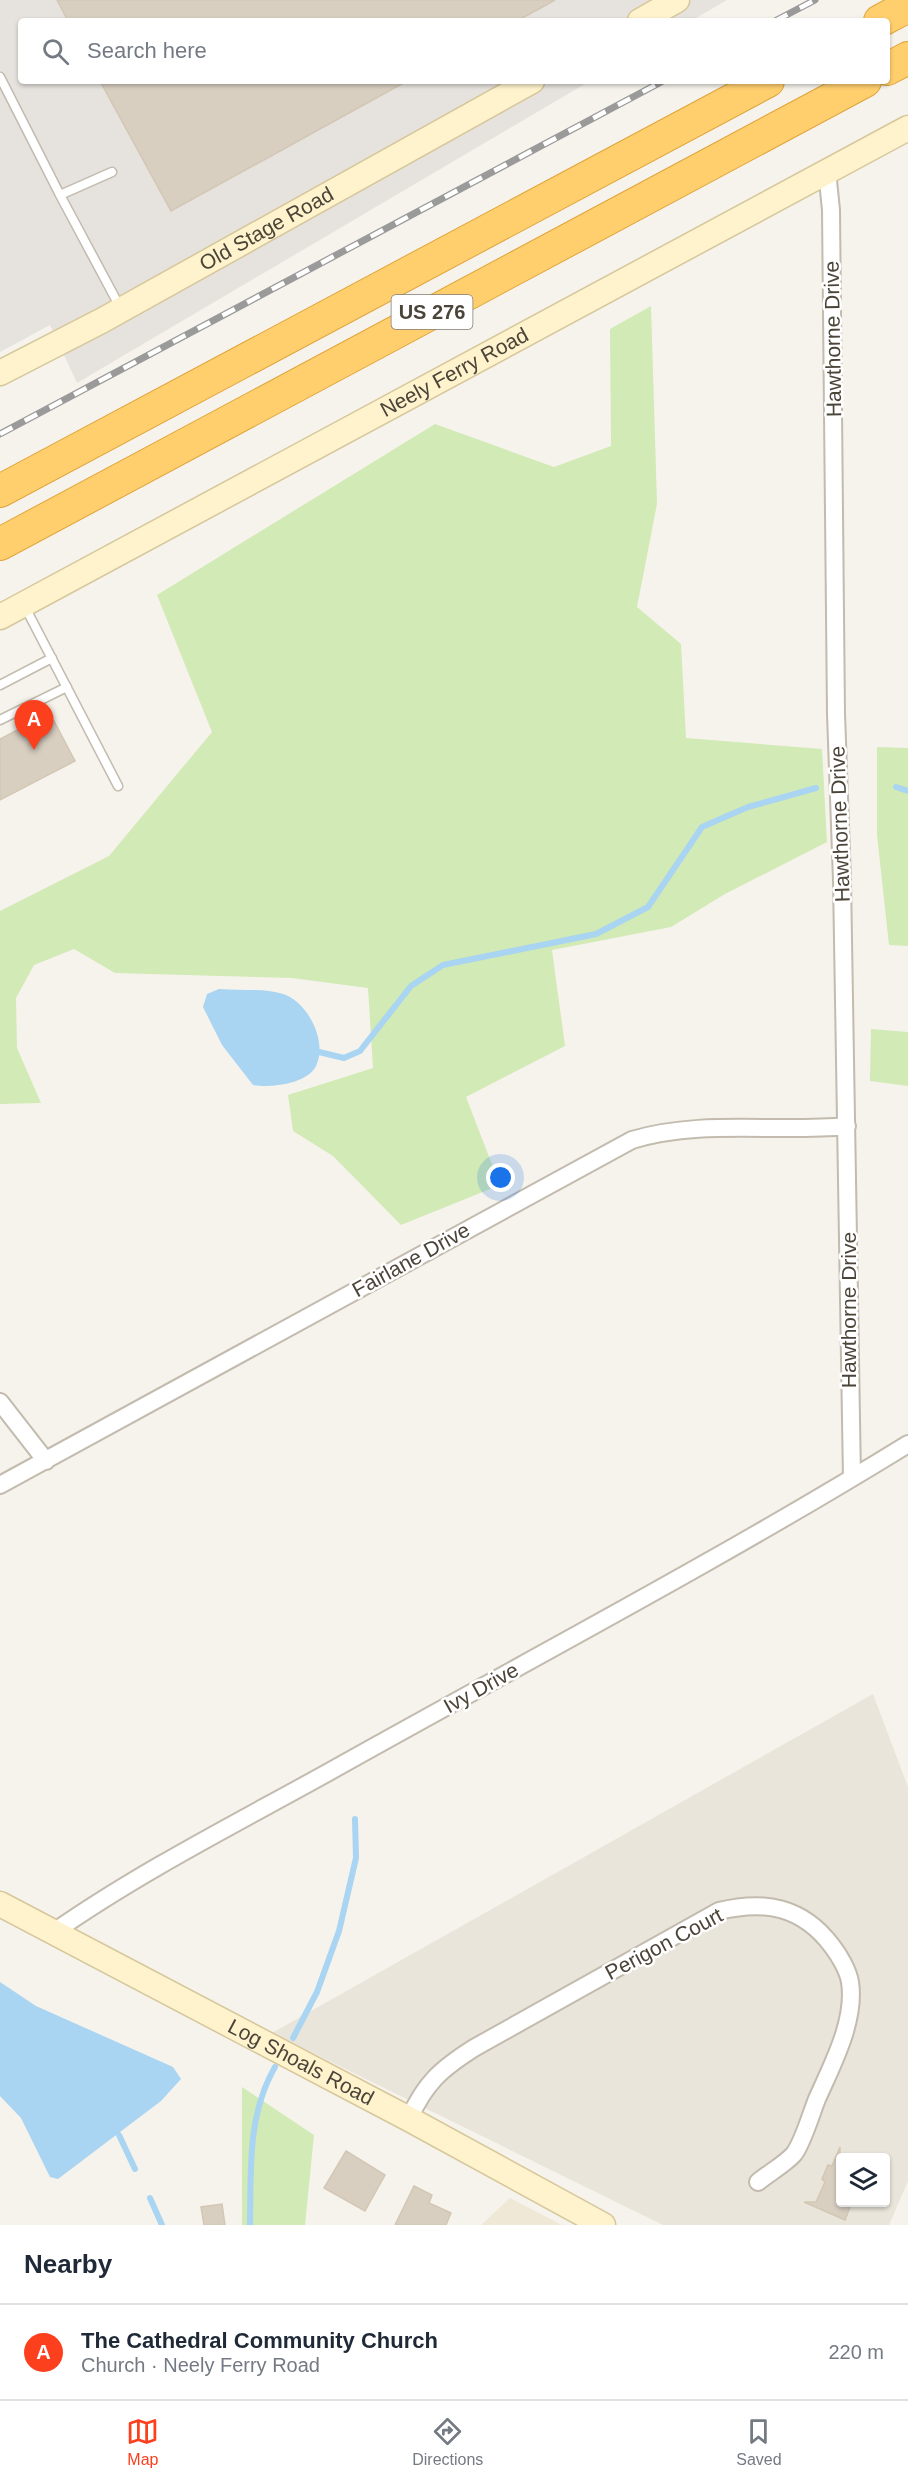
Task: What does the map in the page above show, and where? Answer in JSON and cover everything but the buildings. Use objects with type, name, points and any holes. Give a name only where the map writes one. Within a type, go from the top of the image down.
[{"type":"highway","points":[[886,18],[908,6]]},
{"type":"highway","points":[[890,67],[908,58]]},
{"type":"highway","name":"US 276","points":[[0,491],[762,84]]},
{"type":"highway","name":"US 276","points":[[0,544],[859,84]]},
{"type":"street","points":[[645,18],[678,0]]},
{"type":"street","name":"Old Stage Road","points":[[0,373],[122,309],[527,84]]},
{"type":"street","name":"Neely Ferry Road","points":[[0,617],[908,128]]},
{"type":"street","name":"Hawthorne Drive","points":[[827,171],[831,210],[836,714],[847,1126],[849,1409],[852,1478]]},
{"type":"street","name":"Fairlane Drive","points":[[0,1485],[632,1140],[688,1128],[816,1130],[847,1126]]},
{"type":"street","points":[[0,1402],[46,1461]]},
{"type":"street","name":"Ivy Drive","points":[[54,1932],[84,1911],[180,1855],[683,1577],[908,1444]]},
{"type":"street","name":"Log Shoals Road","points":[[0,1904],[603,2225]]},
{"type":"street","name":"Perigon Court","points":[[409,2120],[421,2093],[444,2067],[474,2048],[719,1911],[747,1904],[773,1907],[800,1916],[821,1932],[839,1955],[850,1982],[848,2014],[836,2056],[794,2153],[758,2181]]},
{"type":"lane","points":[[0,77],[60,195],[122,309]]},
{"type":"lane","points":[[60,195],[112,172]]},
{"type":"lane","points":[[24,605],[118,786]]},
{"type":"lane","points":[[0,685],[52,658]]},
{"type":"lane","points":[[0,720],[67,687]]},
{"type":"shaded area","points":[[0,0],[727,0],[696,18],[18,18],[18,84],[585,84],[77,383],[50,325],[0,352]]},
{"type":"shaded area","points":[[873,1694],[908,1787],[908,2181],[889,2225],[663,2225],[272,2033]]},
{"type":"shaded area","points":[[510,2198],[562,2225],[481,2225]]},
{"type":"green space","points":[[651,306],[657,504],[637,607],[681,644],[686,738],[822,749],[827,842],[725,894],[671,927],[552,950],[565,1046],[466,1097],[500,1185],[401,1225],[333,1156],[293,1131],[288,1095],[373,1068],[368,988],[292,978],[115,973],[74,949],[34,965],[16,998],[17,1048],[41,1103],[0,1104],[0,911],[109,856],[212,732],[157,595],[435,424],[554,467],[611,446],[610,329]]},
{"type":"green space","points":[[877,747],[908,748],[908,946],[889,945],[877,835]]},
{"type":"green space","points":[[871,1029],[908,1032],[908,1086],[870,1081]]},
{"type":"green space","points":[[242,2087],[314,2135],[305,2225],[242,2225]]},
{"type":"water","points":[[219,989],[276,992],[292,998],[300,1005],[313,1024],[319,1046],[316,1066],[311,1072],[297,1081],[269,1086],[253,1085],[222,1045],[203,1007],[207,994]]},
{"type":"water","points":[[0,1982],[36,2006],[173,2067],[181,2079],[161,2101],[58,2179],[50,2177],[21,2118],[0,2096]]},
{"type":"waterway","points":[[896,787],[908,791]]},
{"type":"waterway","points":[[319,1052],[344,1058],[360,1051],[411,986],[443,965],[596,934],[648,907],[702,827],[748,807],[816,788]]},
{"type":"waterway","points":[[293,2038],[317,1992],[339,1931],[356,1858],[355,1819]]},
{"type":"waterway","points":[[250,2225],[251,2164],[255,2124],[259,2104],[275,2067]]},
{"type":"waterway","points":[[119,2135],[135,2169]]},
{"type":"waterway","points":[[150,2198],[162,2225]]},
{"type":"railway","points":[[781,18],[815,0]]},
{"type":"railway","points":[[0,434],[657,84]]},
{"type":"place","name":"The Cathedral Community Church","points":[[34,750]]}]
